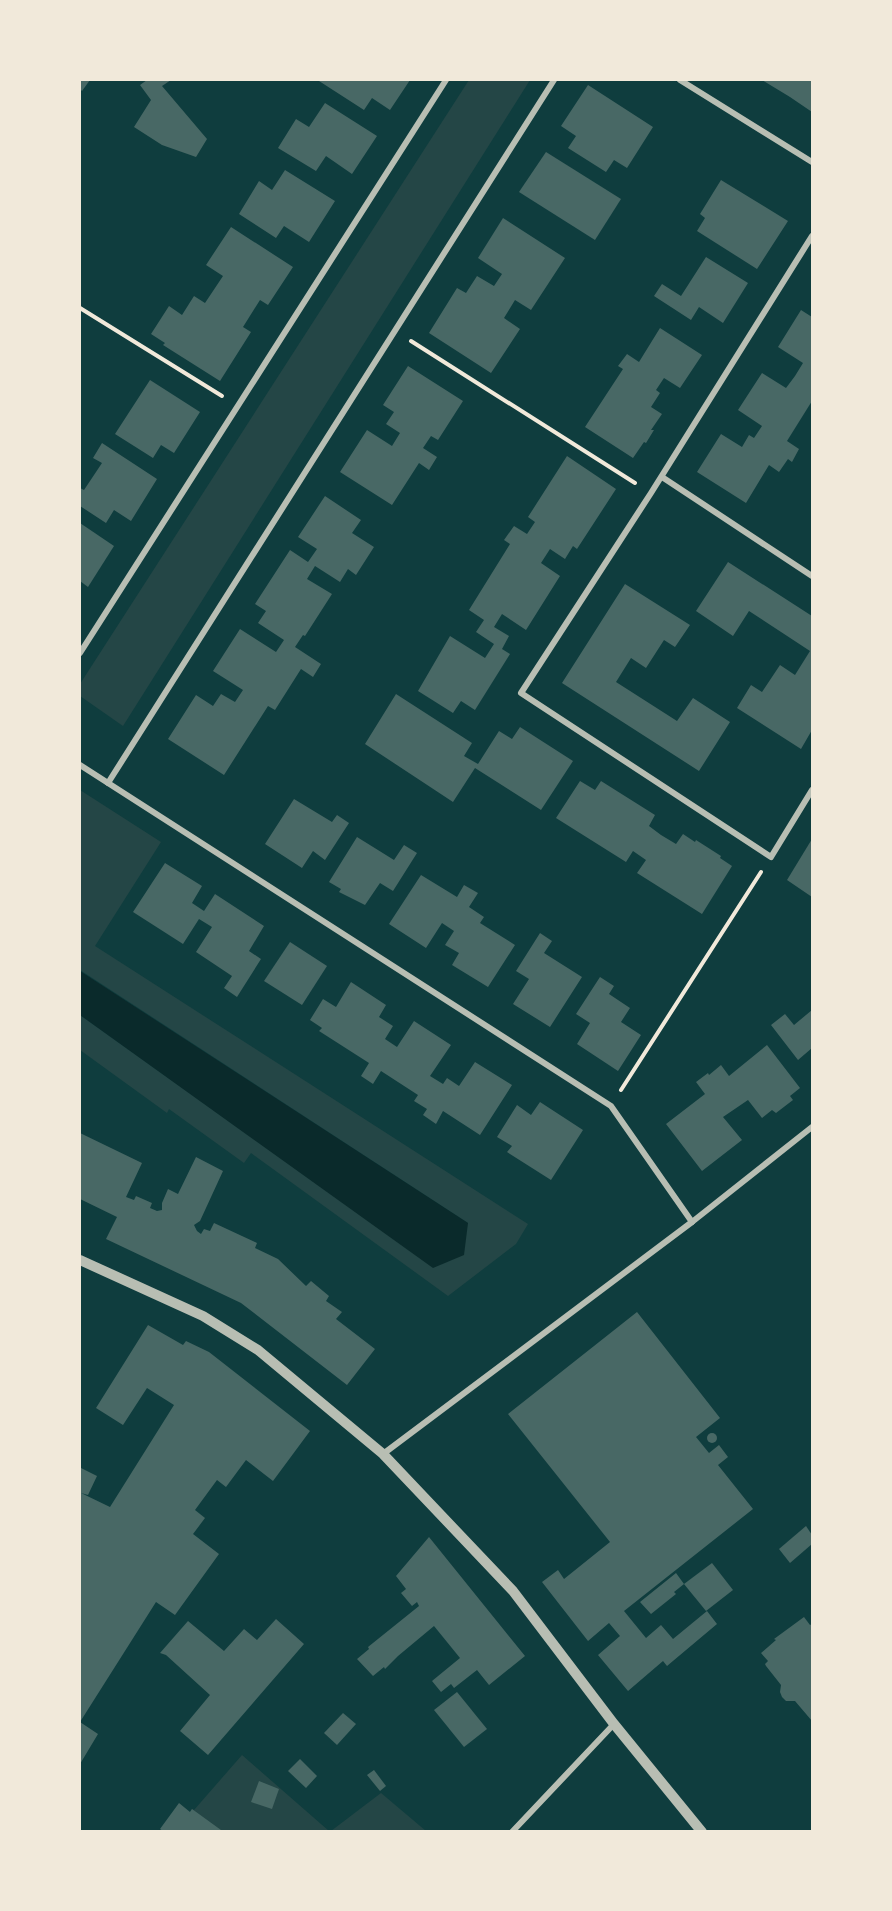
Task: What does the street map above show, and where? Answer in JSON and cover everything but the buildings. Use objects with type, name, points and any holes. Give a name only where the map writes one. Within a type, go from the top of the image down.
[{"type":"street","points":[[80,653],[446,80]]},
{"type":"street","points":[[108,783],[554,80]]},
{"type":"street","points":[[680,80],[813,162]]},
{"type":"street","points":[[813,236],[662,477],[522,693],[771,857],[813,790]]},
{"type":"street","points":[[662,477],[813,576]]},
{"type":"street","points":[[80,765],[611,1106],[692,1222]]},
{"type":"street","points":[[383,1454],[692,1222],[813,1127]]},
{"type":"street","points":[[80,1260],[203,1316],[258,1350],[383,1454],[513,1591],[614,1724],[702,1832]]},
{"type":"street","points":[[512,1832],[614,1724]]},
{"type":"path","points":[[80,308],[237,406]]},
{"type":"path","points":[[395,331],[651,493]]},
{"type":"path","points":[[611,1106],[771,857]]},
{"type":"shaded area","points":[[469,80],[530,80],[123,726],[80,696],[80,684]]},
{"type":"shaded area","points":[[80,790],[161,842],[95,946],[528,1224],[516,1244],[448,1296],[251,1153],[244,1163],[169,1109],[167,1113],[80,1050],[80,1015],[433,1267],[468,1223],[80,970]]},
{"type":"shaded area","points":[[80,971],[468,1223],[464,1255],[433,1268],[80,1015]]},
{"type":"shaded area","points":[[242,1755],[329,1831],[176,1832],[192,1809],[194,1810]]},
{"type":"shaded area","points":[[381,1793],[426,1831],[331,1831]]}]
